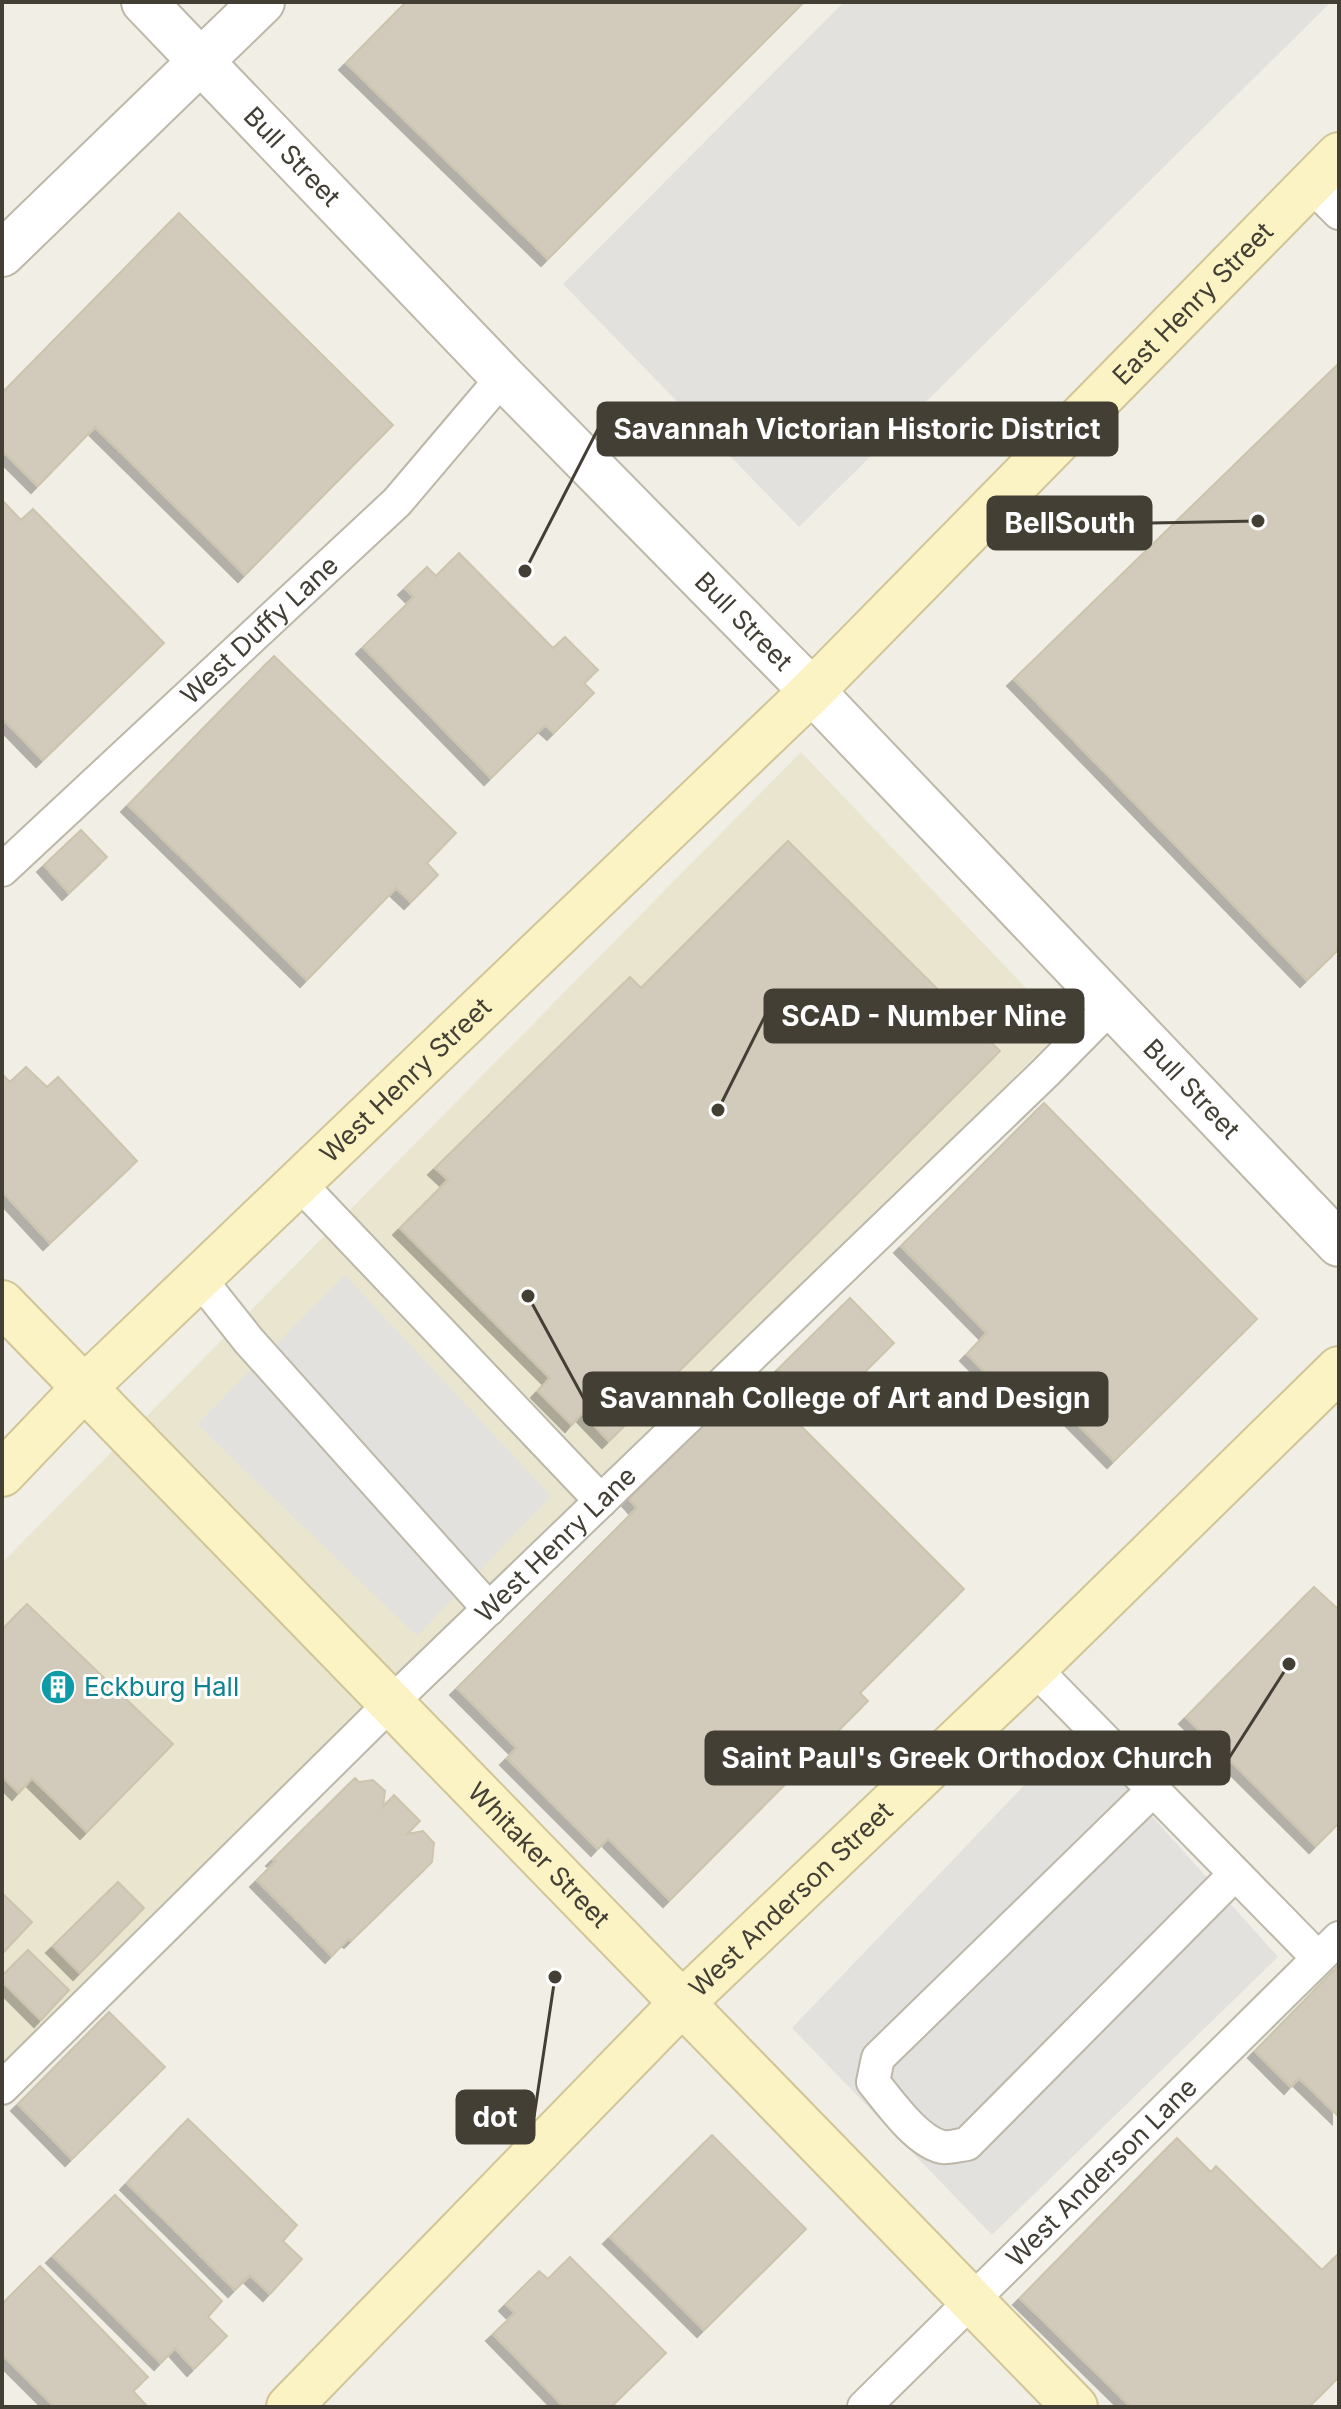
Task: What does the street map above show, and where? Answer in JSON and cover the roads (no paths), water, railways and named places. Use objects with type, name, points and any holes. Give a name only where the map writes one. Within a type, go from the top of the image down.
[{"type":"main road","name":"East Henry Street","points":[[812,691],[1329,184]]},
{"type":"main road","name":"West Henry Street","points":[[2,1474],[84,1388],[812,691]]},
{"type":"main road","name":"Whitaker Street","points":[[2,1303],[1075,2407]]},
{"type":"main road","name":"West Anderson Street","points":[[289,2407],[682,2003],[1034,1668],[1339,1369]]},
{"type":"street","name":"Bull Street","points":[[144,2],[503,377],[812,691],[1339,1244]]},
{"type":"street","points":[[2,254],[262,2]]},
{"type":"lane","name":"West Duffy Lane","points":[[2,870],[397,502],[503,377]]},
{"type":"lane","name":"West Henry Lane","points":[[2,2088],[391,1703],[1113,1004]]},
{"type":"lane","points":[[299,1183],[601,1501]]},
{"type":"lane","points":[[199,1278],[249,1341],[489,1609]]},
{"type":"lane","points":[[1034,1668],[1235,1874],[1329,1948]]},
{"type":"lane","points":[[1152,1791],[878,2058],[873,2082],[898,2113],[927,2141],[944,2147],[967,2144],[1235,1874]]},
{"type":"lane","name":"West Anderson Lane","points":[[864,2407],[1329,1948]]},
{"type":"place","name":"BellSouth","points":[[1258,521]]},
{"type":"place","name":"Savannah Victorian Historic District","points":[[525,571]]},
{"type":"place","name":"SCAD - Number Nine","points":[[718,1110]]},
{"type":"place","name":"Savannah College of Art and Design","points":[[528,1296]]},
{"type":"place","name":"Saint Paul's Greek Orthodox Church","points":[[1289,1664]]},
{"type":"place","name":"Eckburg Hall","points":[[58,1687]]},
{"type":"place","name":"dot","points":[[555,1977]]}]
